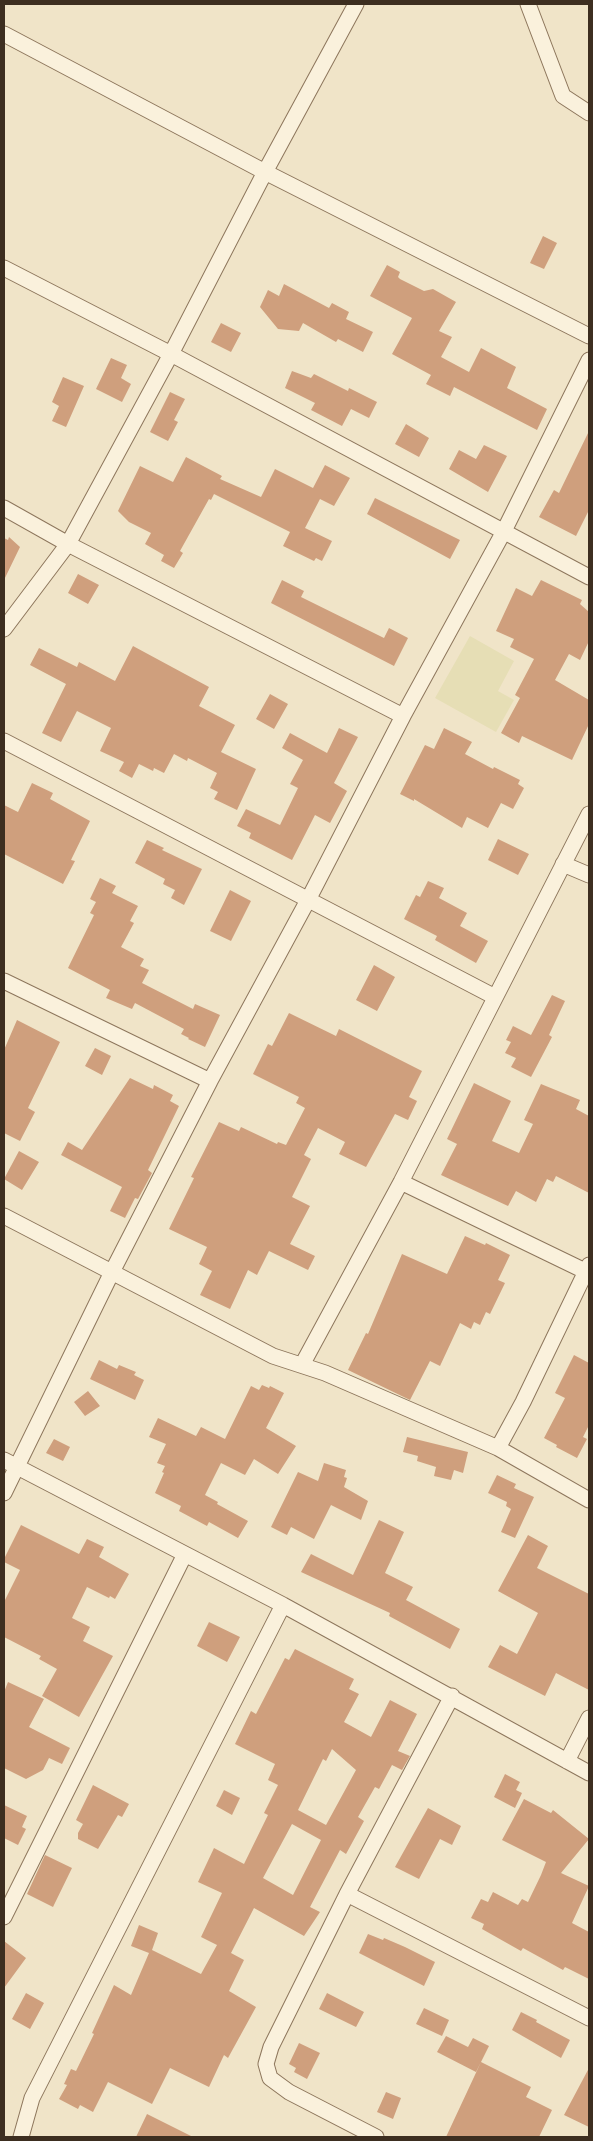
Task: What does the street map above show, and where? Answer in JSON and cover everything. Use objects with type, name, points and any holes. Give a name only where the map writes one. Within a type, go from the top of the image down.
[{"type":"street","points":[[4,629],[68,544],[172,354],[265,172],[356,4]]},
{"type":"street","points":[[528,4],[563,96],[589,113]]},
{"type":"street","points":[[4,34],[265,172],[589,336]]},
{"type":"street","points":[[4,268],[172,354],[503,533],[589,577]]},
{"type":"street","points":[[4,1493],[10,1463],[112,1272],[210,1081],[308,900],[403,716],[503,533],[589,360]]},
{"type":"street","points":[[4,508],[68,544],[403,716]]},
{"type":"street","points":[[4,741],[495,997]]},
{"type":"street","points":[[302,1365],[401,1182],[589,814]]},
{"type":"street","points":[[563,864],[589,875]]},
{"type":"street","points":[[4,980],[210,1081]]},
{"type":"street","points":[[401,1182],[588,1270],[523,1402],[498,1448]]},
{"type":"street","points":[[4,1216],[273,1356],[302,1365],[498,1448],[589,1500]]},
{"type":"street","points":[[10,1463],[283,1605],[452,1696],[589,1773]]},
{"type":"street","points":[[4,1917],[185,1554]]},
{"type":"street","points":[[21,2137],[36,2089],[283,1605]]},
{"type":"street","points":[[376,2137],[289,2092],[270,2078],[266,2064],[271,2047],[347,1894],[452,1696]]},
{"type":"street","points":[[567,1761],[589,1718]]},
{"type":"street","points":[[347,1894],[589,2018]]},
{"type":"shaded area","points":[[470,636],[514,661],[498,691],[514,700],[496,732],[435,698]]},
{"type":"building","points":[[543,236],[557,243],[544,269],[530,263]]},
{"type":"building","points":[[387,265],[400,272],[398,277],[400,279],[424,291],[433,289],[456,302],[439,331],[452,337],[441,357],[469,372],[481,348],[516,367],[507,388],[547,409],[537,430],[454,387],[450,396],[426,384],[431,375],[392,354],[412,318],[370,296]]},
{"type":"building","points":[[284,284],[329,308],[332,303],[349,312],[346,319],[373,332],[363,352],[338,339],[336,342],[303,323],[299,331],[278,329],[260,307],[268,290],[279,296]]},
{"type":"building","points":[[221,323],[241,333],[231,352],[211,342]]},
{"type":"building","points":[[111,358],[127,365],[121,378],[131,384],[122,402],[96,389]]},
{"type":"building","points":[[292,371],[311,378],[314,374],[348,391],[349,388],[377,402],[369,418],[351,409],[342,426],[311,410],[315,403],[285,388]]},
{"type":"building","points":[[63,377],[84,386],[66,427],[52,421],[59,406],[52,402]]},
{"type":"building","points":[[170,392],[185,399],[174,420],[178,422],[168,441],[150,432]]},
{"type":"building","points":[[406,424],[429,438],[419,457],[395,444]]},
{"type":"building","points":[[589,431],[589,510],[576,536],[539,517],[554,490],[559,493]]},
{"type":"building","points":[[484,445],[507,456],[488,492],[449,469],[459,450],[476,459]]},
{"type":"building","points":[[186,457],[222,476],[220,479],[261,497],[275,469],[313,488],[325,465],[350,478],[334,506],[320,499],[305,528],[332,541],[322,561],[316,558],[314,561],[283,546],[290,532],[214,494],[211,500],[209,499],[180,551],[183,553],[174,568],[161,561],[164,555],[145,544],[151,533],[129,522],[118,511],[140,466],[173,482]]},
{"type":"building","points":[[375,498],[460,540],[450,559],[367,514]]},
{"type":"building","points":[[9,537],[20,547],[4,580],[4,538],[8,540]]},
{"type":"building","points":[[78,574],[99,585],[88,604],[68,593]]},
{"type":"building","points":[[282,580],[304,591],[301,597],[384,638],[389,628],[408,638],[394,666],[271,603]]},
{"type":"building","points":[[541,580],[582,600],[580,604],[589,612],[589,641],[580,660],[569,654],[555,680],[589,700],[589,724],[572,760],[522,736],[519,743],[501,733],[520,698],[515,695],[534,659],[510,647],[514,639],[496,631],[516,588],[532,596]]},
{"type":"building","points":[[133,646],[209,687],[199,706],[235,725],[221,752],[256,769],[237,810],[214,799],[218,792],[210,788],[217,773],[188,758],[187,761],[174,754],[164,773],[154,768],[153,771],[139,764],[132,778],[119,771],[124,762],[100,751],[111,728],[77,711],[61,742],[42,733],[66,684],[30,665],[39,648],[77,667],[79,662],[115,681]]},
{"type":"building","points":[[270,694],[288,704],[274,729],[256,719]]},
{"type":"building","points":[[339,728],[358,737],[334,783],[347,791],[330,823],[315,815],[292,860],[249,838],[251,833],[237,826],[246,809],[280,825],[298,788],[290,784],[303,760],[282,748],[290,733],[327,753]]},
{"type":"building","points":[[444,728],[472,742],[465,754],[493,769],[494,767],[520,780],[518,784],[524,788],[513,809],[501,803],[488,828],[467,817],[462,828],[414,799],[414,801],[400,794],[425,745],[434,749]]},
{"type":"building","points":[[32,783],[53,793],[50,799],[90,821],[71,860],[75,861],[63,884],[4,854],[4,805],[18,812]]},
{"type":"building","points":[[498,839],[529,854],[518,875],[488,860]]},
{"type":"building","points":[[147,840],[164,848],[162,850],[202,869],[184,905],[171,898],[175,890],[163,884],[165,879],[135,863]]},
{"type":"building","points":[[100,878],[116,886],[112,893],[138,906],[130,921],[134,923],[121,947],[144,959],[140,966],[149,970],[142,983],[193,1009],[195,1004],[220,1015],[205,1047],[181,1034],[184,1029],[135,1003],[132,1009],[106,998],[110,990],[68,968],[94,915],[90,913],[96,902],[90,899]]},
{"type":"building","points":[[428,881],[444,888],[439,898],[467,913],[460,926],[488,941],[476,963],[435,940],[437,936],[404,919],[416,895],[420,897]]},
{"type":"building","points":[[230,890],[251,901],[231,941],[210,931]]},
{"type":"building","points":[[374,965],[395,977],[377,1011],[356,1000]]},
{"type":"building","points":[[552,995],[565,1001],[549,1035],[552,1037],[531,1077],[511,1067],[516,1058],[505,1053],[511,1042],[506,1040],[513,1026],[531,1035]]},
{"type":"building","points":[[289,1013],[336,1036],[339,1029],[422,1071],[409,1097],[417,1101],[408,1120],[395,1114],[366,1167],[339,1154],[345,1142],[318,1128],[304,1155],[311,1159],[292,1197],[310,1206],[290,1244],[315,1256],[308,1270],[269,1251],[257,1275],[248,1270],[230,1309],[200,1295],[212,1271],[199,1264],[207,1247],[169,1229],[194,1178],[191,1177],[219,1122],[239,1131],[241,1127],[277,1144],[278,1142],[286,1145],[305,1108],[296,1103],[299,1097],[253,1074],[268,1044],[272,1046]]},
{"type":"building","points":[[17,1020],[60,1042],[28,1108],[35,1112],[20,1141],[4,1133],[4,1050]]},
{"type":"building","points":[[95,1048],[111,1056],[102,1075],[85,1066]]},
{"type":"building","points":[[130,1078],[153,1089],[154,1085],[173,1095],[170,1101],[179,1106],[148,1170],[152,1173],[138,1199],[135,1198],[125,1218],[110,1211],[122,1187],[61,1155],[68,1142],[82,1150]]},
{"type":"building","points":[[474,1083],[511,1101],[492,1141],[519,1153],[533,1124],[524,1120],[541,1084],[580,1100],[576,1109],[589,1116],[589,1193],[556,1176],[553,1182],[547,1179],[536,1202],[516,1191],[508,1206],[441,1175],[457,1144],[447,1139]]},
{"type":"building","points":[[19,1151],[39,1162],[22,1190],[4,1179]]},
{"type":"building","points":[[465,1236],[485,1245],[486,1243],[510,1255],[498,1280],[505,1283],[490,1314],[486,1312],[480,1325],[474,1322],[471,1329],[460,1323],[440,1366],[430,1361],[410,1400],[348,1370],[366,1333],[368,1334],[402,1254],[447,1274]]},
{"type":"building","points":[[574,1355],[589,1363],[589,1425],[583,1437],[587,1439],[577,1458],[544,1438],[565,1398],[555,1393]]},
{"type":"building","points":[[99,1360],[117,1369],[119,1365],[136,1372],[134,1375],[144,1380],[135,1400],[90,1379]]},
{"type":"building","points":[[262,1385],[269,1388],[270,1386],[284,1393],[266,1428],[296,1446],[278,1474],[254,1459],[245,1475],[221,1463],[205,1495],[248,1521],[238,1538],[209,1522],[207,1526],[179,1511],[181,1506],[155,1493],[165,1466],[157,1463],[166,1444],[149,1437],[158,1418],[196,1436],[201,1427],[225,1439],[251,1386],[259,1390]]},
{"type":"building","points":[[88,1391],[100,1406],[85,1416],[74,1402]]},
{"type":"building","points":[[407,1437],[468,1452],[463,1473],[454,1470],[451,1480],[434,1476],[436,1467],[417,1461],[418,1456],[403,1452]]},
{"type":"building","points":[[54,1439],[70,1447],[63,1461],[46,1453]]},
{"type":"building","points":[[324,1463],[346,1470],[344,1477],[347,1478],[344,1487],[368,1501],[361,1520],[331,1505],[314,1539],[291,1527],[287,1535],[271,1527],[298,1472],[318,1481]]},
{"type":"building","points":[[497,1475],[516,1484],[514,1488],[534,1497],[515,1538],[501,1532],[511,1509],[506,1506],[507,1502],[488,1493]]},
{"type":"building","points":[[379,1520],[404,1532],[385,1573],[413,1587],[406,1600],[460,1629],[450,1649],[389,1616],[390,1613],[301,1572],[311,1554],[353,1575]]},
{"type":"building","points":[[21,1525],[79,1554],[87,1539],[104,1547],[99,1557],[129,1574],[115,1599],[87,1587],[72,1618],[90,1627],[83,1641],[113,1656],[79,1717],[42,1696],[57,1669],[39,1659],[41,1656],[4,1637],[4,1602],[20,1570],[4,1562],[4,1559]]},
{"type":"building","points":[[528,1535],[548,1546],[537,1568],[589,1594],[589,1690],[556,1673],[545,1696],[488,1667],[500,1645],[517,1654],[538,1613],[498,1591]]},
{"type":"building","points":[[209,1622],[240,1637],[227,1662],[197,1646]]},
{"type":"building","points":[[295,1649],[354,1679],[349,1689],[359,1694],[344,1722],[371,1737],[390,1700],[417,1714],[398,1751],[410,1756],[402,1770],[392,1765],[379,1789],[375,1787],[358,1817],[364,1821],[346,1854],[340,1850],[310,1907],[320,1912],[304,1936],[254,1908],[231,1953],[244,1960],[229,1991],[256,2007],[228,2058],[224,2055],[209,2087],[170,2068],[152,2104],[108,2082],[93,2112],[80,2105],[78,2109],[59,2099],[67,2085],[64,2084],[71,2069],[76,2071],[94,2034],[92,2033],[114,1985],[131,1995],[149,1953],[131,1946],[139,1925],[158,1933],[152,1950],[201,1974],[217,1945],[201,1937],[222,1893],[198,1882],[214,1848],[244,1864],[268,1815],[264,1813],[278,1785],[268,1780],[275,1764],[235,1744],[251,1711],[256,1714],[285,1658],[289,1660]],"holes":[[[332,1749],[356,1770],[326,1825],[298,1810],[323,1759],[326,1761]],[[292,1824],[321,1840],[293,1895],[263,1878]]]},
{"type":"building","points":[[8,1682],[44,1699],[29,1727],[70,1748],[62,1764],[49,1758],[43,1770],[26,1779],[4,1768],[4,1692]]},
{"type":"building","points":[[505,1774],[520,1782],[516,1790],[522,1793],[515,1808],[494,1797]]},
{"type":"building","points":[[93,1785],[129,1804],[122,1817],[118,1815],[98,1849],[78,1839],[78,1833],[83,1824],[76,1820]]},
{"type":"building","points":[[224,1790],[240,1798],[232,1815],[216,1806]]},
{"type":"building","points":[[524,1799],[551,1813],[553,1810],[589,1839],[561,1873],[589,1886],[572,1923],[589,1932],[589,1979],[565,1967],[563,1970],[523,1948],[521,1951],[482,1929],[484,1924],[471,1918],[481,1899],[488,1902],[493,1892],[518,1905],[522,1899],[528,1902],[541,1875],[546,1862],[502,1840]]},
{"type":"building","points":[[4,1805],[27,1816],[22,1827],[26,1829],[18,1845],[4,1838]]},
{"type":"building","points":[[428,1808],[461,1826],[452,1845],[440,1839],[419,1879],[395,1867]]},
{"type":"building","points":[[45,1855],[72,1868],[53,1907],[27,1894]]},
{"type":"building","points":[[368,1934],[383,1940],[384,1938],[435,1962],[424,1986],[359,1953]]},
{"type":"building","points":[[4,1941],[26,1958],[4,1988]]},
{"type":"building","points":[[26,1993],[44,2003],[30,2029],[12,2019]]},
{"type":"building","points":[[327,1993],[364,2012],[356,2027],[319,2009]]},
{"type":"building","points":[[424,2008],[449,2020],[442,2036],[416,2024]]},
{"type":"building","points":[[521,2012],[570,2040],[561,2058],[512,2030]]},
{"type":"building","points":[[446,2036],[468,2047],[473,2038],[489,2046],[476,2072],[437,2052]]},
{"type":"building","points":[[299,2043],[320,2053],[307,2079],[294,2072],[296,2068],[289,2064]]},
{"type":"building","points":[[481,2062],[531,2087],[526,2097],[552,2110],[539,2137],[446,2137]]},
{"type":"building","points":[[589,2068],[589,2127],[564,2115]]},
{"type":"building","points":[[386,2092],[401,2098],[393,2119],[377,2112]]},
{"type":"building","points":[[147,2114],[193,2137],[136,2137]]}]
